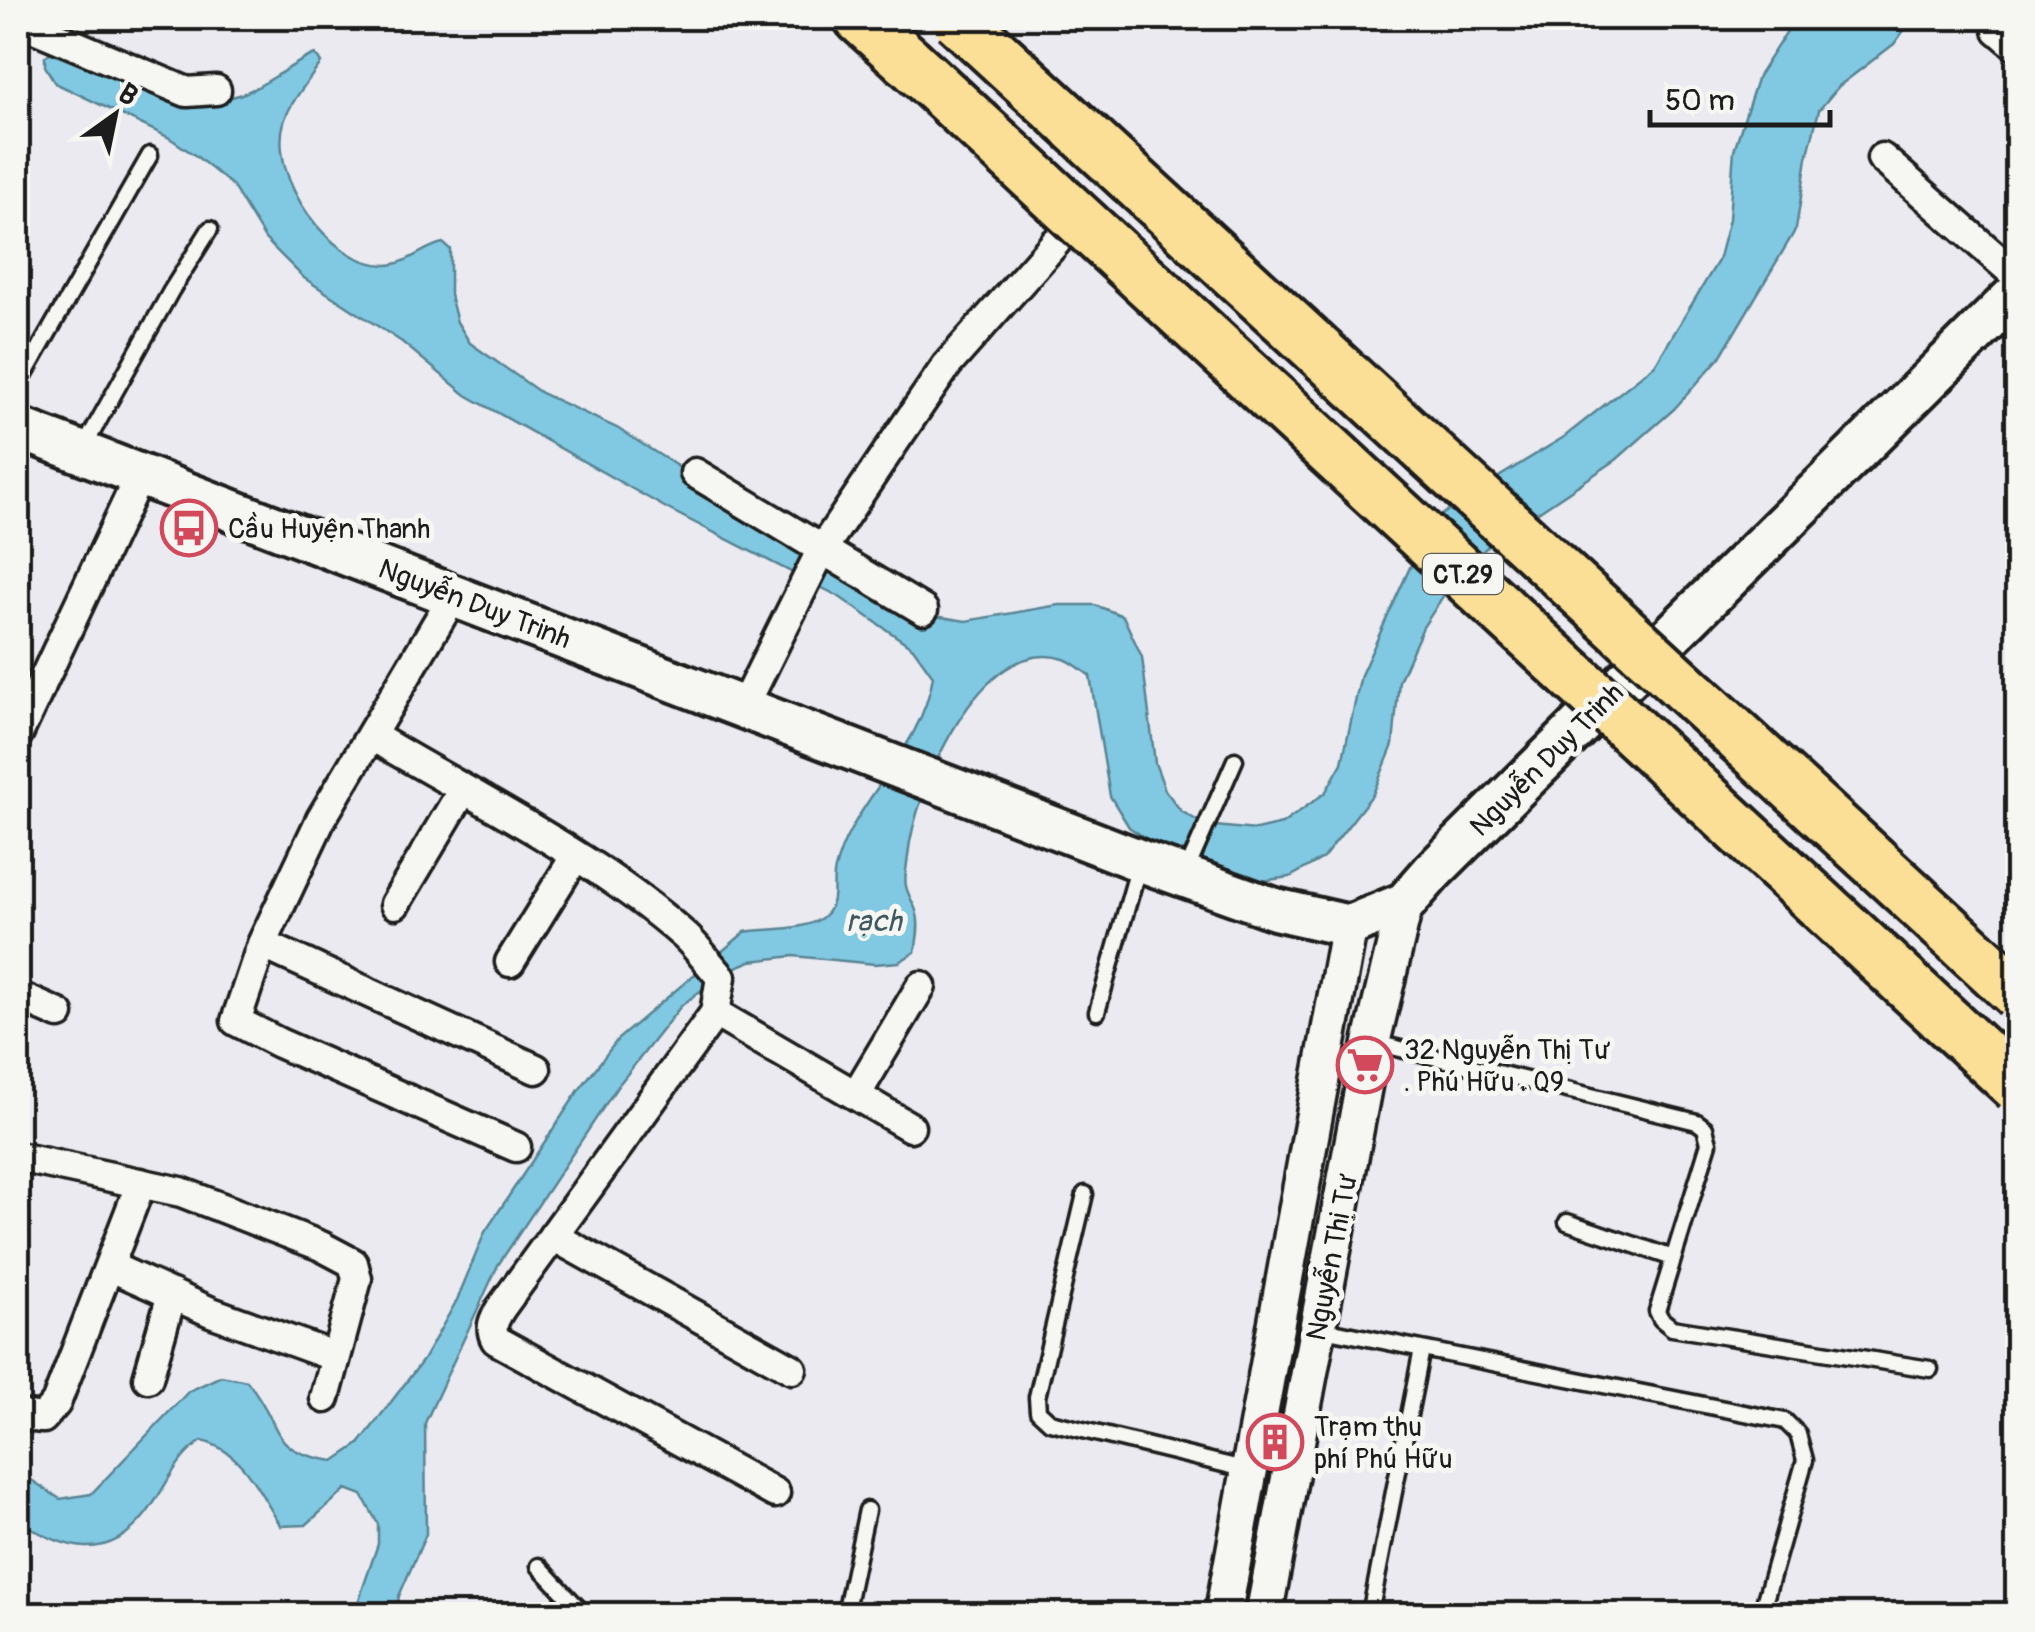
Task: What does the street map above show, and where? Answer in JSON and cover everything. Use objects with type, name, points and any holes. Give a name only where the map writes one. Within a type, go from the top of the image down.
[{"type":"highway","name":"CT.29","points":[[861,18],[2018,1086]]},
{"type":"highway","name":"CT.29","points":[[957,18],[2018,994]]},
{"type":"main road","name":"Nguyễn Duy Trinh","points":[[1350,926],[1405,903],[2018,292]]},
{"type":"main road","name":"Nguyễn Duy Trinh","points":[[18,428],[1141,862]]},
{"type":"main road","points":[[1141,862],[1276,909],[1350,926]]},
{"type":"street","points":[[18,20],[187,92],[216,90]]},
{"type":"street","points":[[1882,158],[2018,277]]},
{"type":"street","points":[[744,706],[822,551],[947,365],[1056,242]]},
{"type":"street","points":[[695,473],[924,610]]},
{"type":"street","points":[[18,734],[140,475]]},
{"type":"street","points":[[454,595],[320,819],[262,944],[236,1020],[279,1043],[516,1147]]},
{"type":"street","points":[[372,736],[574,857],[688,938],[721,977],[715,1013],[494,1320],[492,1332],[496,1340],[775,1493]]},
{"type":"street","points":[[395,904],[462,790]]},
{"type":"street","points":[[510,962],[574,857]]},
{"type":"street","name":"Nguyễn Thị Tư","points":[[1264,1614],[1372,1042],[1405,903]]},
{"type":"street","name":"Nguyễn Thị Tư","points":[[1222,1614],[1350,926]]},
{"type":"street","points":[[262,944],[536,1069]]},
{"type":"street","points":[[856,1096],[921,986]]},
{"type":"street","points":[[18,996],[59,1014]]},
{"type":"street","points":[[715,1013],[910,1127]]},
{"type":"street","points":[[18,1157],[182,1192],[321,1246],[354,1264],[357,1279],[326,1398]]},
{"type":"street","points":[[18,1414],[43,1418],[50,1412],[141,1182]]},
{"type":"street","points":[[553,1236],[792,1369]]},
{"type":"street","points":[[108,1266],[247,1326],[336,1357]]},
{"type":"street","points":[[148,1378],[172,1294]]},
{"type":"lane","points":[[18,386],[150,155]]},
{"type":"lane","points":[[81,452],[210,229]]},
{"type":"lane","points":[[1184,876],[1234,760]]},
{"type":"lane","points":[[1097,1012],[1141,862]]},
{"type":"lane","points":[[1372,1042],[1697,1122],[1706,1128],[1709,1143],[1657,1311],[1660,1320],[1672,1328],[1930,1370]]},
{"type":"lane","points":[[1084,1194],[1037,1397],[1038,1411],[1050,1422],[1249,1470]]},
{"type":"lane","points":[[1567,1222],[1673,1258]]},
{"type":"lane","points":[[1318,1328],[1784,1422],[1798,1434],[1805,1460],[1761,1614]]},
{"type":"lane","points":[[1370,1614],[1422,1349]]},
{"type":"lane","points":[[845,1614],[867,1510]]},
{"type":"lane","points":[[539,1566],[584,1614]]},
{"type":"water","name":"rạch","points":[[1802,18],[1913,18],[1894,44],[1839,86],[1819,110],[1796,229],[1720,357],[1674,409],[1616,460],[1490,544],[1454,580],[1423,627],[1399,681],[1393,745],[1373,794],[1323,858],[1290,877],[1247,883],[1157,846],[1129,827],[1110,796],[1090,676],[1064,659],[1033,657],[1005,670],[979,693],[957,724],[923,795],[905,875],[918,919],[915,952],[899,962],[875,964],[793,956],[751,961],[726,971],[681,1006],[617,1087],[498,1265],[425,1423],[426,1534],[399,1596],[396,1614],[354,1614],[378,1544],[378,1524],[362,1495],[346,1489],[306,1525],[281,1526],[240,1464],[217,1446],[202,1441],[177,1465],[146,1514],[116,1540],[100,1546],[68,1544],[18,1520],[18,1471],[60,1499],[91,1494],[189,1391],[221,1376],[247,1381],[279,1435],[297,1451],[334,1461],[359,1444],[423,1360],[457,1300],[485,1232],[579,1090],[618,1039],[745,932],[799,927],[826,914],[845,842],[910,739],[928,699],[933,676],[913,648],[838,596],[668,509],[466,395],[402,342],[304,278],[265,239],[232,185],[196,156],[168,137],[55,83],[45,66],[45,57],[52,51],[83,53],[179,93],[219,99],[249,91],[315,54],[321,63],[287,114],[281,144],[294,191],[324,234],[365,261],[386,265],[443,243],[450,249],[450,295],[457,322],[470,343],[541,393],[617,428],[737,504],[929,615],[966,621],[1059,605],[1095,605],[1123,616],[1142,657],[1155,763],[1165,790],[1181,811],[1205,825],[1256,830],[1282,824],[1325,793],[1342,763],[1361,675],[1422,541],[1442,515],[1564,437],[1655,365],[1718,261],[1729,219],[1734,150],[1758,76],[1787,31]]},
{"type":"place","name":"Cầu Huyện Thanh","points":[[189,528]]},
{"type":"place","name":"32 Nguyễn Thị Tư . Phú Hữu . Q9","points":[[1365,1065]]},
{"type":"place","name":"Trạm thu phí Phú Hữu","points":[[1275,1442]]}]
